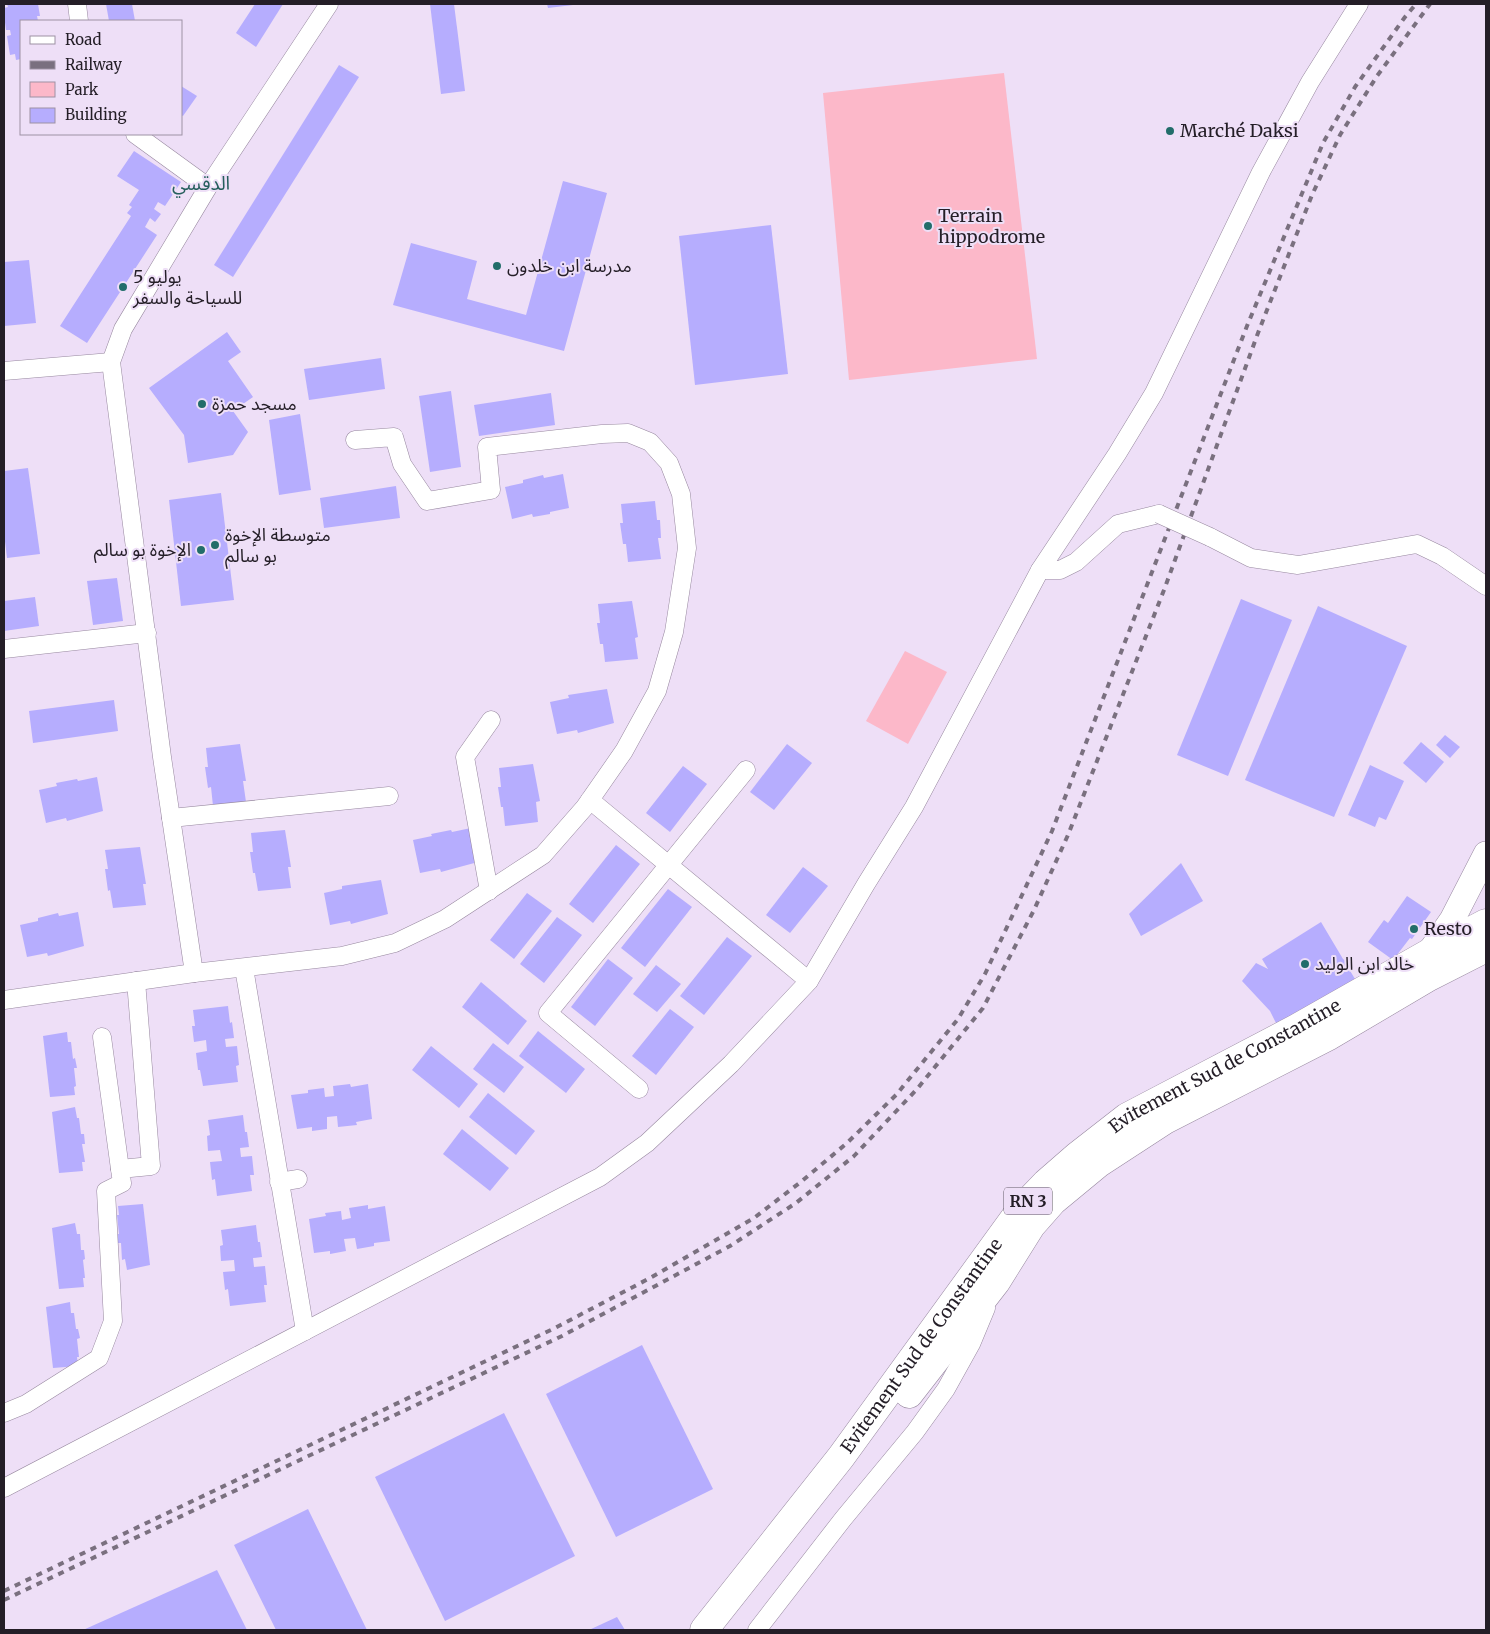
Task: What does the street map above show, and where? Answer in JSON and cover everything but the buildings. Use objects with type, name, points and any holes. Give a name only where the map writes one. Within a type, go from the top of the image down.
[{"type":"highway","name":"Evitement Sud de Constantine","points":[[704,1630],[841,1457],[1020,1209],[1046,1183],[1127,1117],[1295,1029],[1486,923]]},
{"type":"highway","name":"Evitement Sud de Constantine","points":[[726,1630],[757,1587],[996,1282],[1032,1226],[1053,1200],[1099,1163],[1165,1120],[1329,1036],[1429,977],[1486,948]]},
{"type":"main road","points":[[1429,953],[1452,920],[1486,854]]},
{"type":"street","points":[[77,4],[79,20]]},
{"type":"street","points":[[194,973],[171,818],[111,362],[123,328],[208,187],[329,4]]},
{"type":"street","points":[[4,1488],[600,1177],[654,1136],[731,1064],[810,981],[866,884],[914,807],[1040,570],[1118,454],[1154,393],[1261,172],[1310,82],[1359,4]]},
{"type":"street","points":[[136,135],[208,187]]},
{"type":"street","points":[[4,371],[111,362]]},
{"type":"street","points":[[4,1000],[194,973],[342,956],[395,943],[445,919],[543,855],[590,800],[624,752],[657,691],[674,632],[687,548],[682,494],[669,463],[650,442],[628,433],[602,434],[487,447],[491,490],[427,501],[402,464],[394,437],[355,440]]},
{"type":"street","points":[[1040,570],[1060,570],[1076,562],[1118,524],[1159,514],[1210,536],[1251,558],[1298,565],[1416,544],[1442,556],[1486,586]]},
{"type":"street","points":[[4,649],[147,633]]},
{"type":"street","points":[[489,891],[465,757],[491,720]]},
{"type":"street","points":[[639,1089],[548,1013],[746,770]]},
{"type":"street","points":[[171,818],[389,796]]},
{"type":"street","points":[[590,800],[810,981]]},
{"type":"street","points":[[244,968],[305,1331]]},
{"type":"street","points":[[120,1169],[151,1166],[136,981]]},
{"type":"street","points":[[4,1413],[26,1404],[99,1358],[113,1321],[106,1191],[122,1183],[102,1037]]},
{"type":"street","points":[[279,1182],[298,1179]]},
{"type":"street","points":[[757,1630],[915,1432],[946,1389],[971,1344],[996,1282]]},
{"type":"green space","name":"Terrain hippodrome","points":[[1004,73],[1037,359],[849,380],[823,93]]},
{"type":"green space","points":[[905,651],[947,672],[908,744],[866,721]]},
{"type":"railway","points":[[4,1591],[555,1328],[650,1278],[754,1218],[847,1143],[896,1095],[958,1019],[985,974],[1052,831],[1247,326],[1323,143],[1355,87],[1416,4]]},
{"type":"railway","points":[[4,1600],[562,1336],[730,1246],[796,1203],[854,1156],[917,1089],[983,1008],[1034,910],[1068,835],[1164,590],[1258,333],[1312,195],[1340,135],[1377,76],[1430,4]]},
{"type":"place","name":"Marché Daksi","points":[[1170,131]]},
{"type":"place","name":"Terrain hippodrome","points":[[928,226]]},
{"type":"place","name":"مدرسة ابن خلدون","points":[[497,266]]},
{"type":"place","name":"5 يوليو للسياحة والسفر","points":[[123,287]]},
{"type":"place","name":"مسجد حمزة","points":[[202,404]]},
{"type":"place","name":"متوسطة الإخوة بو سالم","points":[[215,545]]},
{"type":"place","name":"الإخوة بو سالم","points":[[201,550]]},
{"type":"place","name":"Resto","points":[[1414,929]]},
{"type":"place","name":"خالد ابن الوليد","points":[[1305,964]]},
{"type":"district","name":"الدقسي","points":[[201,183]]}]
